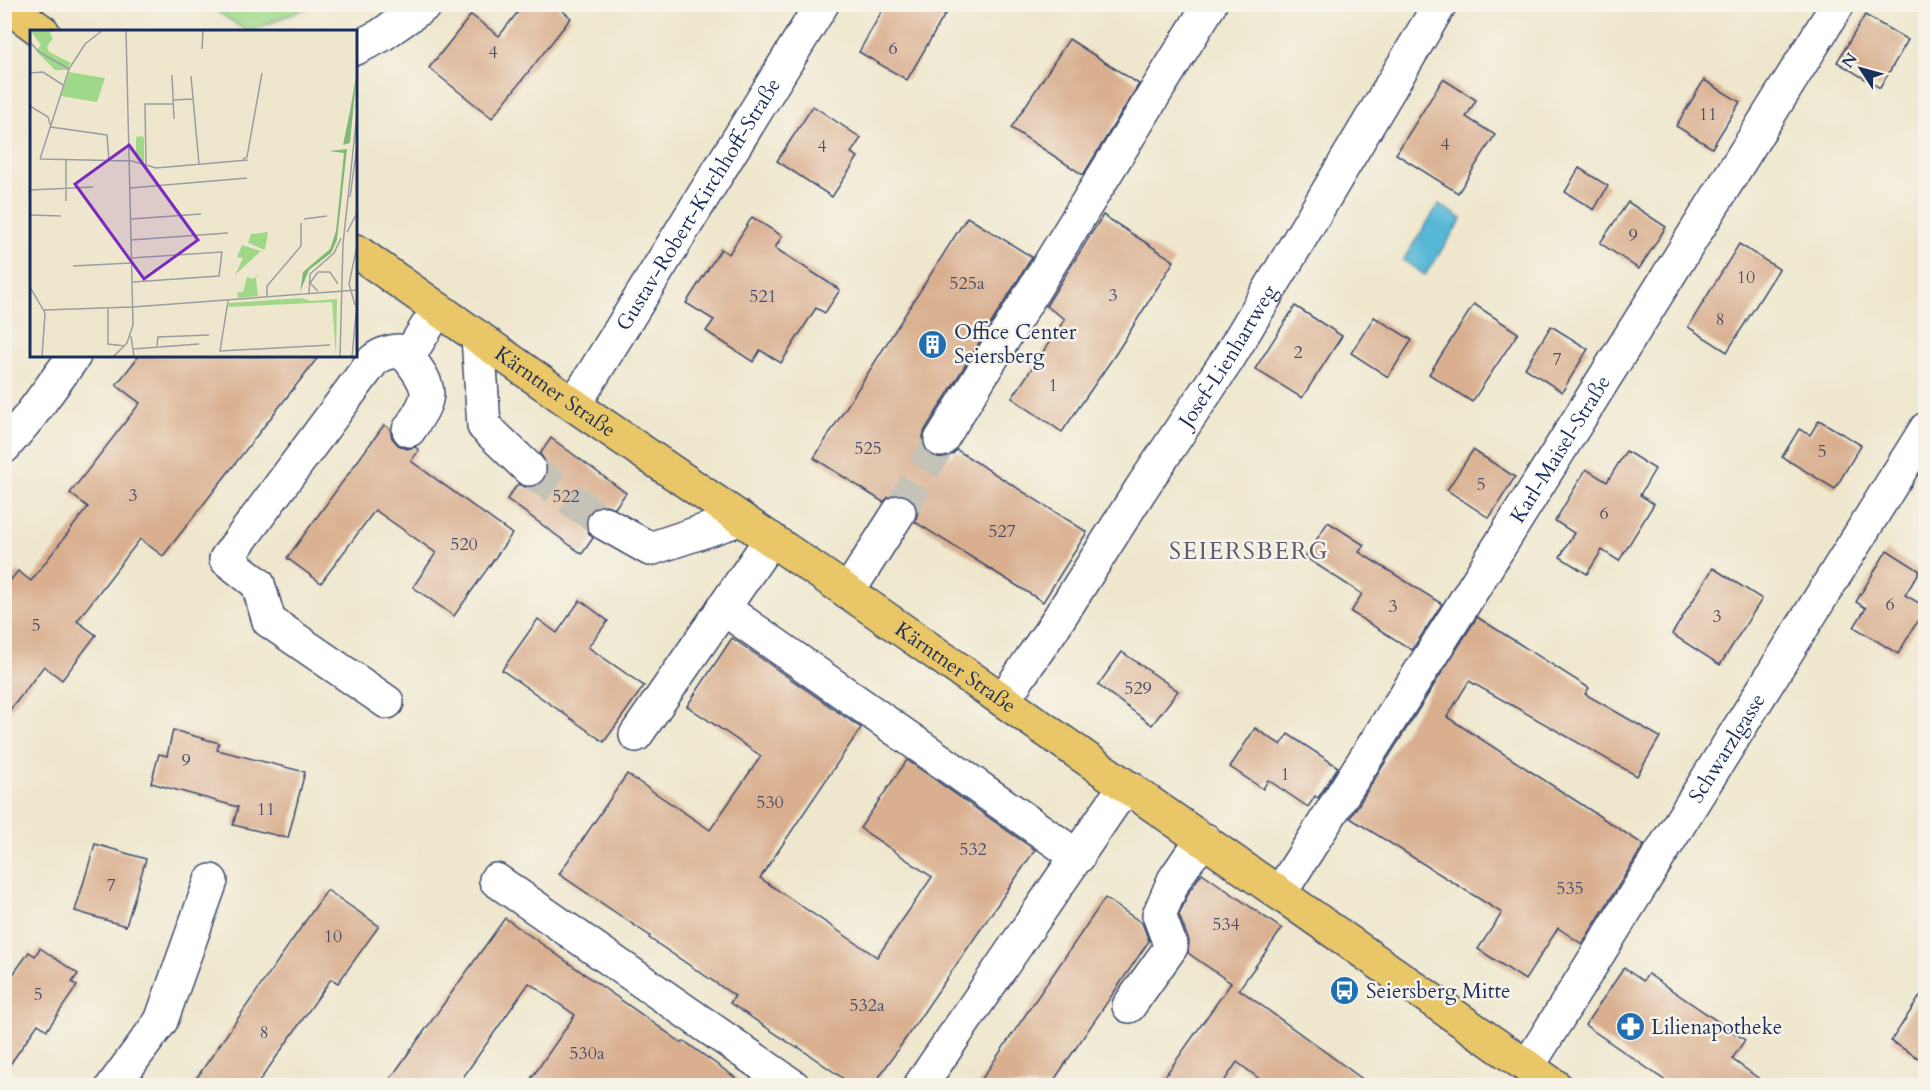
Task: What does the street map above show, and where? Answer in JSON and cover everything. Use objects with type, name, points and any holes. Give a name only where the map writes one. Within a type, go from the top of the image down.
[{"type":"main road","points":[[5,4],[41,30]]},
{"type":"main road","name":"Kärntner Straße","points":[[357,252],[574,405],[1205,840],[1555,1086]]},
{"type":"street","points":[[357,48],[380,36],[426,4]]},
{"type":"street","name":"Gustav-Robert-Kirchhoff-Straße","points":[[574,405],[822,4]]},
{"type":"street","points":[[941,441],[1210,4]]},
{"type":"street","name":"Josef-Lienhartweg","points":[[1003,700],[1228,359],[1440,4]]},
{"type":"street","name":"Karl-Maisel-Straße","points":[[1280,893],[1453,621],[1838,4]]},
{"type":"street","points":[[408,357],[438,309]]},
{"type":"street","points":[[478,337],[484,426],[529,469]]},
{"type":"street","points":[[387,702],[269,621],[258,584],[226,559],[372,362],[381,354],[389,351],[399,351],[408,357],[425,384],[427,394],[425,406],[409,430]]},
{"type":"street","points":[[9,432],[73,357]]},
{"type":"street","name":"Schwarzlgasse","points":[[1528,1066],[1926,429]]},
{"type":"street","points":[[848,592],[899,512]]},
{"type":"street","points":[[604,523],[650,549],[740,519]]},
{"type":"street","points":[[636,735],[771,539]]},
{"type":"street","points":[[723,608],[1078,857]]},
{"type":"street","points":[[920,1086],[1114,802],[1130,788]]},
{"type":"street","points":[[1129,1006],[1171,947],[1159,915],[1174,880],[1205,840]]},
{"type":"street","points":[[496,880],[792,1086]]},
{"type":"street","points":[[113,1086],[160,1021],[211,881]]},
{"type":"green space","points":[[208,5],[313,5],[253,30],[245,30]]},
{"type":"water","points":[[1439,204],[1462,219],[1425,275],[1403,260]]},
{"type":"building","points":[[524,4],[555,4],[571,18],[492,118],[429,68],[471,15],[499,36]]},
{"type":"building","points":[[886,4],[951,4],[907,80],[859,52]]},
{"type":"building","points":[[1865,15],[1908,40],[1880,88],[1837,62]]},
{"type":"building","points":[[1069,39],[1139,84],[1083,175],[1011,128]]},
{"type":"building","points":[[1443,79],[1476,100],[1466,117],[1495,135],[1458,193],[1396,154]]},
{"type":"building","points":[[1704,80],[1740,102],[1712,148],[1676,126]]},
{"type":"building","points":[[813,106],[861,138],[851,153],[858,157],[832,197],[777,161]]},
{"type":"building","points":[[1579,168],[1608,186],[1594,210],[1565,192]]},
{"type":"building","points":[[1628,202],[1666,227],[1639,269],[1600,243]]},
{"type":"building","points":[[1103,215],[1174,261],[1117,352],[1062,432],[1012,398],[1065,319],[1046,306]]},
{"type":"building","points":[[752,217],[782,236],[775,248],[840,290],[825,313],[816,308],[781,363],[760,350],[753,362],[706,331],[714,320],[686,303],[721,249],[729,254]]},
{"type":"building","name":"Office Center Seiersberg","points":[[967,217],[1032,257],[925,430],[922,440],[925,449],[932,456],[940,459],[949,457],[957,450],[1087,532],[1043,602],[915,522],[918,512],[916,504],[910,497],[899,493],[883,502],[814,458]]},
{"type":"building","points":[[1739,244],[1779,269],[1727,352],[1688,327]]},
{"type":"building","points":[[1474,304],[1518,333],[1472,402],[1429,374]]},
{"type":"building","points":[[1295,306],[1342,336],[1302,398],[1255,369]]},
{"type":"building","points":[[1374,317],[1412,340],[1388,377],[1351,353]]},
{"type":"building","points":[[1551,326],[1588,349],[1562,392],[1525,368]]},
{"type":"building","points":[[138,357],[318,357],[163,556],[140,539],[77,621],[96,635],[62,680],[44,666],[4,718],[4,588],[18,571],[31,581],[88,507],[70,493],[140,403],[116,385]]},
{"type":"building","points":[[1819,420],[1861,445],[1835,489],[1782,457],[1799,429],[1810,435]]},
{"type":"building","points":[[384,425],[390,429],[392,438],[398,445],[407,449],[415,447],[419,450],[411,461],[512,534],[454,616],[413,587],[436,553],[375,510],[321,583],[287,558]]},
{"type":"building","points":[[551,438],[626,493],[615,508],[603,504],[594,507],[588,513],[585,524],[593,538],[582,554],[507,499],[518,484],[534,487],[543,481],[547,474],[547,464],[540,454]]},
{"type":"building","points":[[1473,450],[1515,477],[1489,518],[1447,490]]},
{"type":"building","points":[[1626,451],[1655,469],[1640,495],[1654,504],[1619,561],[1602,550],[1587,574],[1560,557],[1574,533],[1555,521],[1586,469],[1607,482]]},
{"type":"building","points":[[1328,522],[1364,545],[1359,552],[1442,604],[1412,650],[1351,612],[1362,594],[1305,557]]},
{"type":"building","points":[[1887,550],[1920,571],[1905,595],[1926,607],[1898,654],[1854,627],[1866,608],[1856,602]]},
{"type":"building","points":[[1713,568],[1762,599],[1720,665],[1672,634]]},
{"type":"building","points":[[580,600],[608,621],[588,647],[644,686],[604,742],[502,670],[538,619],[557,633]]},
{"type":"building","points":[[1477,617],[1589,688],[1585,694],[1660,737],[1637,776],[1469,681],[1447,717],[1644,845],[1582,944],[1558,928],[1525,980],[1478,949],[1502,913],[1350,818]]},
{"type":"building","points":[[732,638],[861,728],[760,878],[877,957],[932,877],[860,828],[907,760],[1035,850],[873,1086],[854,1086],[730,1003],[735,996],[559,874],[627,774],[710,830],[761,756],[687,706]]},
{"type":"building","points":[[1122,652],[1178,691],[1152,725],[1098,685]]},
{"type":"building","points":[[1255,728],[1281,745],[1288,734],[1338,767],[1318,798],[1315,796],[1308,807],[1268,780],[1263,789],[1230,767]]},
{"type":"building","points":[[173,730],[219,743],[217,750],[305,772],[288,838],[233,825],[238,807],[151,783],[159,754],[167,756]]},
{"type":"building","points":[[95,844],[146,859],[126,926],[75,911]]},
{"type":"building","points":[[1202,873],[1282,929],[1239,989],[1372,1086],[1269,1086],[1237,1062],[1221,1086],[1158,1086],[1231,983],[1188,953],[1189,941],[1179,915],[1190,890]]},
{"type":"building","points":[[327,890],[379,926],[338,983],[331,979],[256,1086],[191,1086]]},
{"type":"building","points":[[1105,898],[1142,923],[1149,941],[1050,1086],[977,1086]]},
{"type":"building","points":[[505,918],[747,1086],[526,1086],[575,1015],[529,983],[457,1086],[385,1086]]},
{"type":"building","points":[[40,948],[78,974],[72,982],[77,986],[47,1030],[38,1024],[4,1073],[4,987],[29,952],[35,956]]},
{"type":"building","points":[[1624,968],[1643,981],[1648,974],[1745,1040],[1732,1059],[1769,1086],[1673,1086],[1585,1025]]},
{"type":"building","points":[[1926,987],[1926,1063],[1891,1041]]},
{"type":"tunnel","points":[[899,512],[941,440]]},
{"type":"tunnel","points":[[529,469],[604,523]]},
{"type":"place","name":"Office Center Seiersberg","points":[[933,344]]},
{"type":"place","name":"Seiersberg Mitte","points":[[1345,991]]},
{"type":"place","name":"Lilienapotheke","points":[[1630,1027]]},
{"type":"district","name":"SEIERSBERG","points":[[1249,551]]}]
